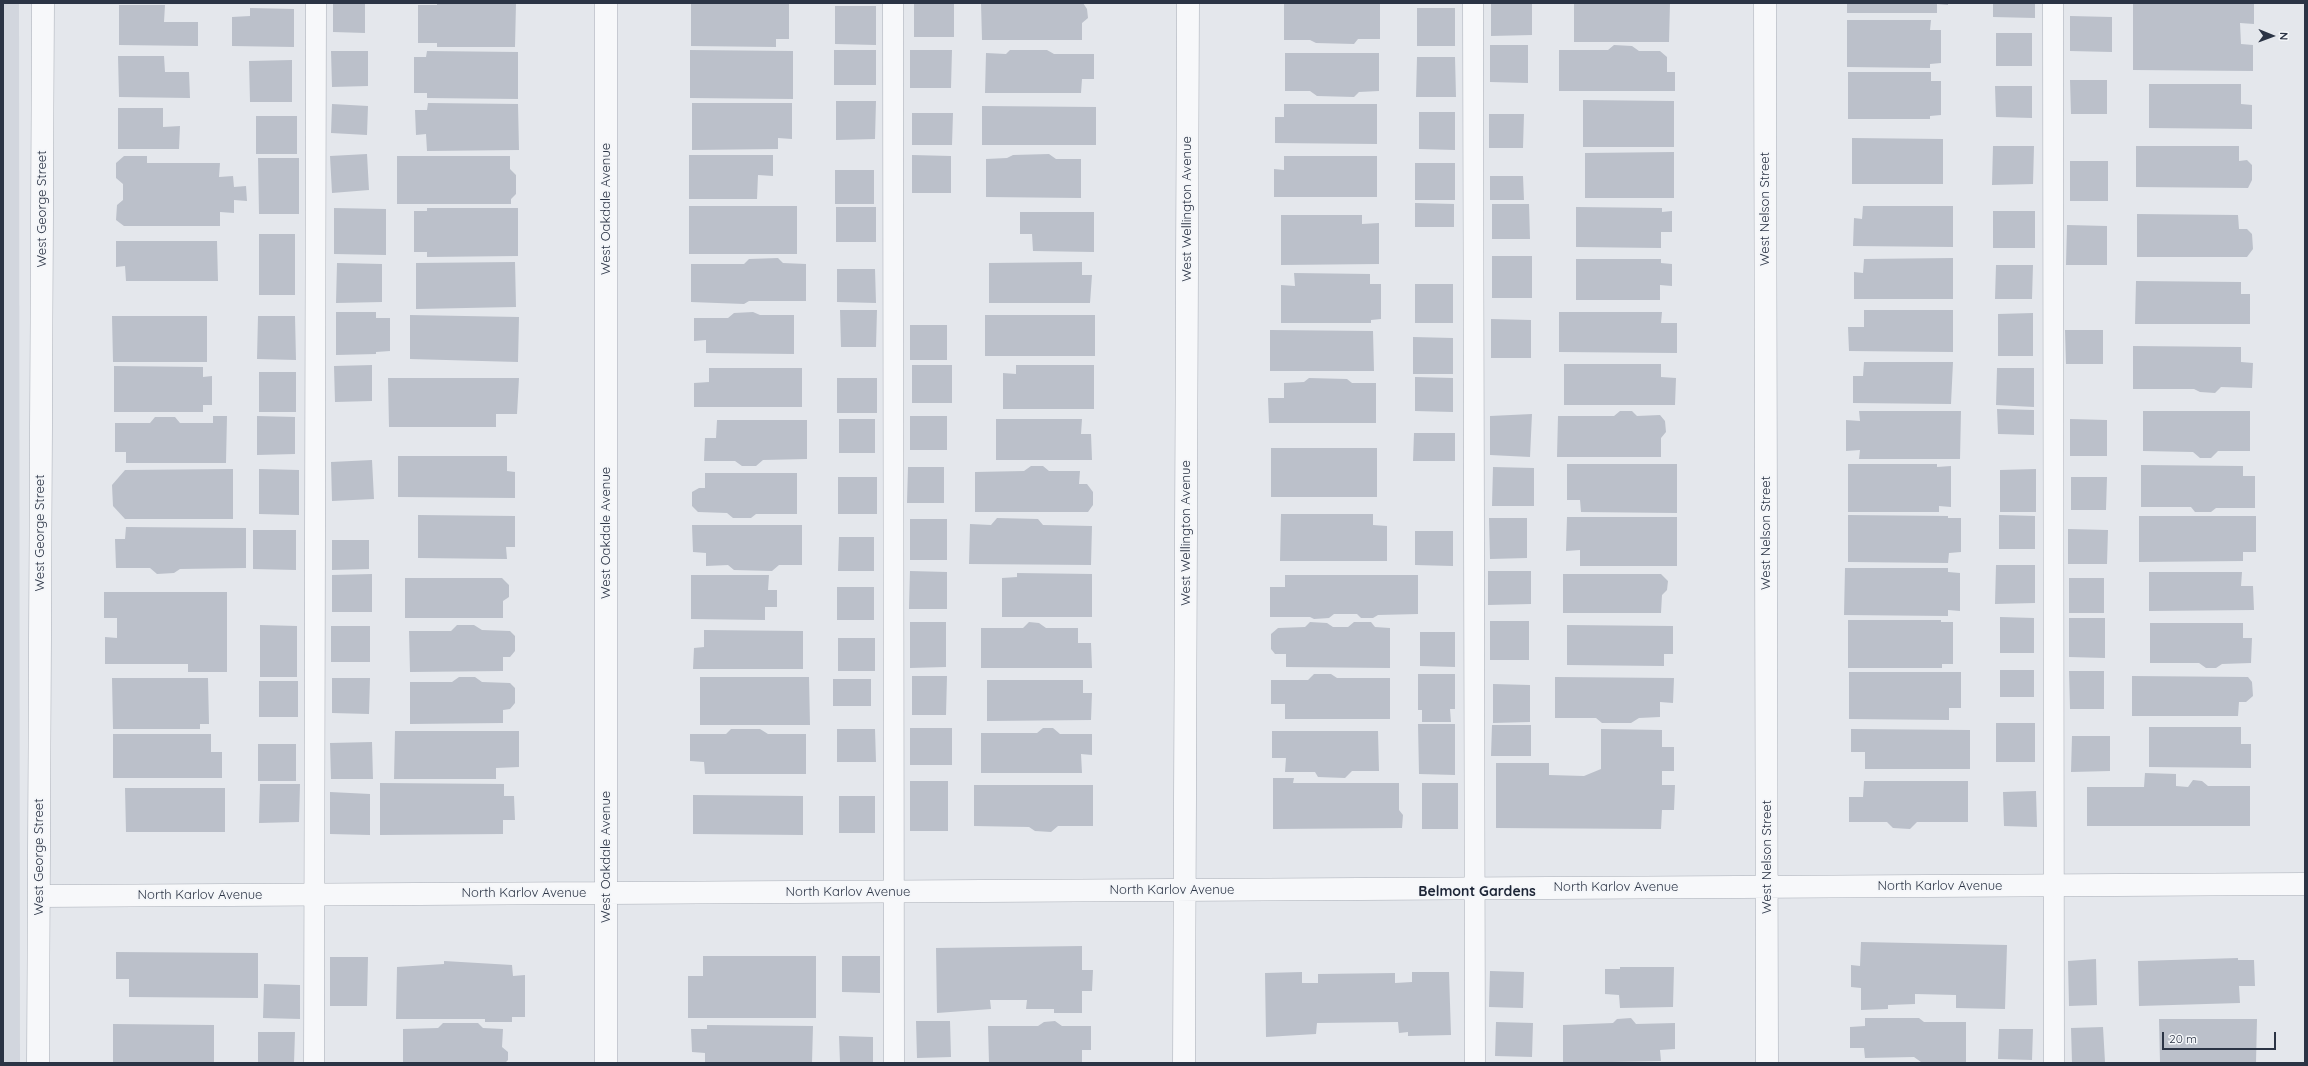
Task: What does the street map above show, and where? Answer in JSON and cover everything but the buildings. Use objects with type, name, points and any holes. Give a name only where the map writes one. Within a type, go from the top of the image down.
[{"type":"street","name":"West George Street","points":[[38,1063],[43,3]]},
{"type":"street","name":"West Oakdale Avenue","points":[[606,3],[606,1063]]},
{"type":"street","name":"West Wellington Avenue","points":[[1184,1063],[1188,3]]},
{"type":"street","name":"West Nelson Street","points":[[1765,3],[1767,1063]]},
{"type":"street","name":"North Karlov Avenue","points":[[39,896],[2305,884]]},
{"type":"lane","points":[[314,1063],[316,3]]},
{"type":"lane","points":[[893,3],[894,1063]]},
{"type":"lane","points":[[1473,3],[1474,1063]]},
{"type":"lane","points":[[2053,3],[2054,1063]]},
{"type":"shaded area","points":[[3,3],[19,3],[20,1063],[3,1063]]},
{"type":"district","name":"Belmont Gardens","points":[[1477,892]]}]
